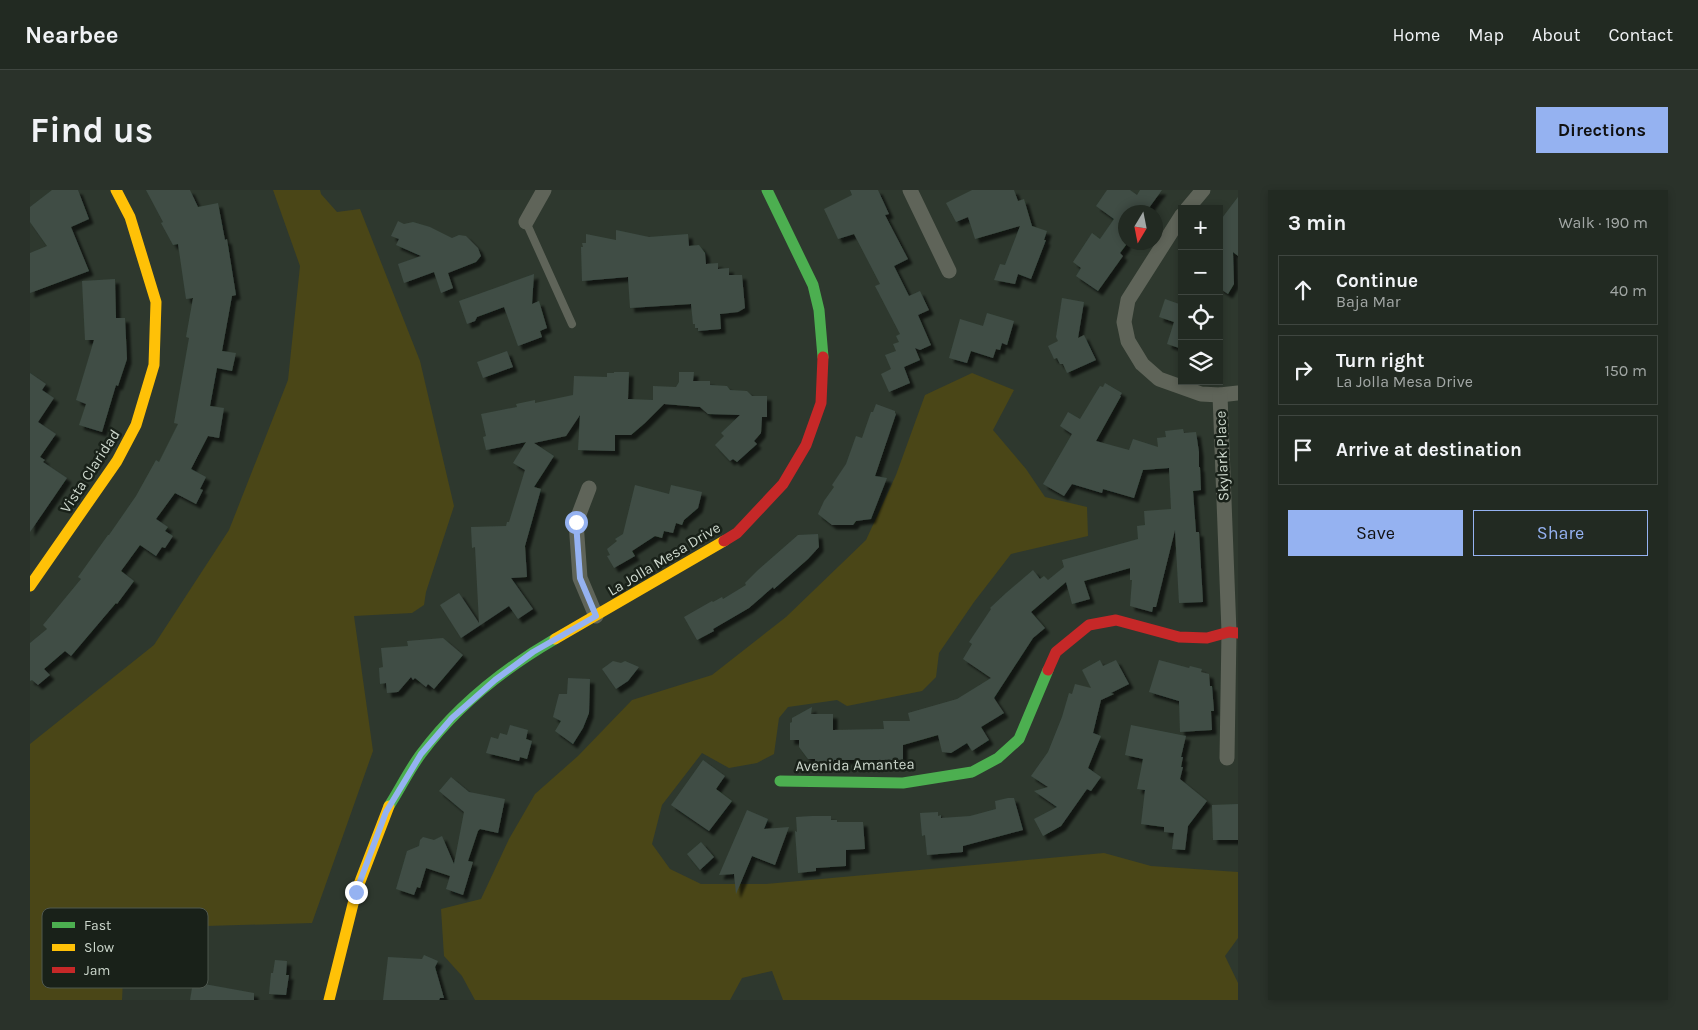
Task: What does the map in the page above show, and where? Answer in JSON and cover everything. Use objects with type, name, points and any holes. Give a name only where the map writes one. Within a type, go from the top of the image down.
[{"type":"street","name":"Vista Claridad","points":[[30,586],[118,461],[136,425],[154,364],[156,302],[130,217],[116,190]]},
{"type":"street","points":[[526,222],[544,190]]},
{"type":"street","name":"La Jolla Mesa Drive","points":[[329,1000],[356,892],[386,812],[421,754],[452,718],[495,680],[533,652],[737,533],[783,484],[806,445],[820,403],[824,363],[819,310],[813,285],[767,190]]},
{"type":"street","points":[[910,190],[949,271]]},
{"type":"street","points":[[1190,205],[1203,190]]},
{"type":"street","points":[[1178,221],[1128,300],[1124,322],[1128,341],[1142,364],[1159,379],[1200,394],[1220,395],[1238,393]]},
{"type":"street","name":"Skylark Place","points":[[1220,395],[1234,633],[1227,758]]},
{"type":"street","points":[[589,488],[576,522],[580,578],[596,616]]},
{"type":"street","name":"Avenida Amantea","points":[[780,781],[903,783],[972,772],[998,758],[1019,739],[1056,652],[1089,625],[1116,620],[1179,637],[1207,638],[1234,633]]},
{"type":"lane","points":[[526,222],[572,324]]},
{"type":"shaded area","points":[[273,190],[320,190],[321,194],[337,212],[360,209],[420,361],[454,506],[426,592],[424,605],[412,613],[354,616],[373,751],[312,923],[208,926],[208,908],[42,908],[42,988],[123,988],[122,1000],[30,1000],[30,744],[154,645],[229,530],[288,380],[300,266]]},
{"type":"shaded area","points":[[972,373],[1014,390],[993,430],[1026,469],[1045,497],[1087,507],[1088,536],[1011,554],[974,602],[939,653],[936,677],[922,691],[847,706],[837,700],[788,707],[779,718],[774,754],[757,763],[729,768],[702,753],[662,805],[652,844],[670,869],[701,884],[766,884],[1104,853],[1151,866],[1238,872],[1238,938],[1225,956],[1238,983],[1238,1000],[783,1000],[772,971],[742,978],[730,1000],[475,1000],[462,976],[444,956],[441,909],[481,899],[509,839],[535,794],[578,756],[632,700],[712,675],[786,617],[866,540],[896,475],[925,395]]},
{"type":"building","points":[[52,190],[78,190],[89,219],[71,227],[89,271],[30,293],[30,253],[47,246],[30,222],[30,207]]},
{"type":"building","points":[[146,190],[190,190],[198,207],[218,203],[225,240],[227,239],[236,295],[232,296],[222,351],[236,353],[232,371],[217,368],[210,406],[224,408],[219,438],[208,436],[191,469],[206,477],[200,489],[203,490],[196,504],[175,493],[156,519],[168,527],[165,531],[173,536],[165,548],[162,547],[156,556],[140,545],[121,571],[134,581],[117,604],[71,656],[65,651],[44,669],[50,675],[38,685],[32,680],[30,681],[30,643],[47,629],[43,625],[81,579],[78,577],[136,496],[156,460],[159,462],[178,424],[174,423],[189,338],[186,337],[193,298],[186,299],[178,244],[173,245]]},
{"type":"building","points":[[850,190],[878,190],[889,214],[885,215],[908,259],[894,266],[909,296],[920,291],[929,310],[918,315],[931,345],[920,350],[915,348],[920,360],[904,367],[910,383],[889,392],[881,374],[891,369],[885,355],[896,351],[893,344],[899,342],[896,336],[900,334],[875,286],[880,284],[854,234],[838,239],[824,209],[852,195]]},
{"type":"building","points":[[972,190],[1014,190],[1018,201],[1024,199],[1032,226],[1047,231],[1044,240],[1046,240],[1031,279],[1018,274],[1015,284],[994,280],[1000,264],[1005,265],[1020,226],[975,239],[968,217],[956,222],[946,203]]},
{"type":"building","points":[[1107,190],[1130,190],[1137,195],[1140,190],[1162,190],[1151,205],[1118,205],[1118,250],[1122,250],[1120,253],[1123,256],[1098,291],[1076,276],[1081,268],[1073,262],[1092,233],[1100,239],[1114,219],[1096,206]]},
{"type":"building","points":[[1238,197],[1238,256],[1233,252],[1234,284],[1228,294],[1223,291],[1223,217]]},
{"type":"building","points":[[398,221],[404,224],[413,222],[430,227],[452,238],[459,235],[466,236],[478,248],[481,256],[476,262],[448,273],[453,288],[441,293],[434,272],[404,283],[398,264],[421,256],[396,245],[399,239],[391,236]]},
{"type":"building","points":[[616,230],[649,237],[688,234],[689,246],[699,245],[705,253],[706,264],[718,263],[718,269],[729,268],[729,275],[742,275],[745,308],[738,312],[720,314],[721,329],[698,331],[698,328],[695,328],[695,324],[693,324],[691,304],[630,308],[628,277],[582,281],[581,247],[583,247],[582,243],[586,243],[586,234],[616,240]]},
{"type":"building","points":[[534,274],[532,304],[539,301],[547,328],[540,331],[542,337],[518,346],[504,307],[477,317],[475,321],[467,324],[459,301]]},
{"type":"building","points":[[115,279],[116,318],[125,318],[127,359],[118,386],[116,385],[102,432],[79,425],[86,404],[76,400],[94,340],[85,340],[82,281]]},
{"type":"building","points":[[1062,298],[1084,302],[1078,338],[1084,335],[1096,360],[1067,373],[1063,364],[1060,364],[1057,358],[1054,359],[1048,346],[1058,341],[1056,337]]},
{"type":"building","points":[[1165,299],[1178,304],[1178,348],[1167,344],[1174,322],[1159,317]]},
{"type":"building","points":[[987,313],[1014,321],[1007,345],[1002,343],[1000,350],[996,349],[993,358],[971,351],[967,363],[949,358],[960,319],[983,326]]},
{"type":"building","points":[[507,351],[513,367],[483,378],[477,362]]},
{"type":"building","points":[[629,372],[628,399],[653,400],[653,386],[676,387],[679,382],[679,372],[694,372],[693,381],[710,381],[710,385],[727,386],[730,390],[747,391],[752,396],[767,396],[767,417],[762,417],[761,433],[754,441],[757,444],[737,462],[733,459],[730,461],[715,445],[724,436],[721,433],[740,415],[708,414],[700,407],[664,404],[631,435],[615,435],[615,451],[578,450],[580,415],[566,436],[534,443],[554,456],[534,487],[541,489],[525,546],[527,577],[511,578],[533,609],[518,619],[509,606],[461,638],[440,605],[459,593],[479,623],[475,547],[472,548],[471,527],[506,526],[507,522],[509,522],[525,470],[513,463],[526,442],[486,450],[483,437],[486,436],[481,414],[517,407],[516,404],[535,400],[535,403],[573,395],[574,376],[607,377],[607,373]]},
{"type":"building","points":[[30,373],[46,384],[42,390],[54,398],[38,422],[56,434],[40,457],[45,460],[43,462],[67,478],[30,532]]},
{"type":"building","points":[[1105,383],[1122,393],[1096,441],[1129,450],[1133,439],[1158,447],[1157,438],[1166,437],[1165,431],[1183,429],[1184,433],[1196,432],[1201,490],[1193,491],[1196,532],[1199,532],[1203,602],[1179,603],[1175,530],[1156,607],[1153,607],[1152,612],[1130,606],[1132,580],[1130,580],[1130,568],[1084,581],[1090,599],[1072,604],[1066,582],[1031,612],[1045,628],[1033,638],[994,698],[1004,713],[981,727],[989,740],[972,751],[967,743],[951,753],[942,752],[938,735],[903,745],[903,760],[834,760],[834,765],[815,765],[815,759],[808,759],[799,747],[799,740],[790,740],[790,723],[792,718],[812,707],[811,714],[833,714],[833,730],[884,729],[883,721],[910,721],[908,713],[957,699],[991,678],[963,659],[972,644],[969,642],[990,608],[1006,593],[1033,570],[1040,579],[1044,576],[1048,580],[1064,567],[1062,560],[1138,539],[1137,526],[1145,525],[1144,511],[1171,509],[1169,468],[1143,470],[1134,498],[1103,489],[1102,493],[1072,484],[1064,496],[1043,484],[1072,434],[1060,426],[1068,412],[1080,419],[1100,386],[1103,387]]},
{"type":"building","points":[[876,404],[895,411],[896,414],[875,476],[887,478],[871,519],[856,521],[853,525],[832,525],[818,514],[834,487],[832,485],[846,464],[856,436],[862,438],[871,412],[873,412]]},
{"type":"building","points":[[635,485],[669,494],[671,485],[702,492],[698,508],[684,520],[682,525],[676,523],[673,533],[664,531],[662,538],[655,536],[632,551],[635,556],[614,568],[607,556],[610,555],[607,549],[617,541],[615,539],[623,534]]},
{"type":"building","points":[[818,534],[819,547],[774,589],[773,587],[749,608],[697,640],[684,617],[712,601],[722,597],[723,599],[746,585],[745,583],[758,570],[798,535]]},
{"type":"building","points":[[443,638],[463,655],[434,689],[428,684],[426,687],[411,677],[398,692],[387,693],[386,683],[380,684],[379,668],[383,667],[381,648],[408,646],[407,641]]},
{"type":"building","points":[[1100,660],[1103,666],[1116,660],[1129,684],[1101,700],[1093,733],[1101,736],[1088,768],[1101,777],[1091,791],[1087,789],[1061,826],[1043,836],[1034,819],[1057,807],[1034,791],[1048,787],[1031,776],[1048,752],[1069,693],[1072,694],[1075,684],[1091,688],[1082,670]]},
{"type":"building","points":[[1159,660],[1189,668],[1190,666],[1202,669],[1201,672],[1209,674],[1214,711],[1211,711],[1212,730],[1180,732],[1179,701],[1149,692]]},
{"type":"building","points":[[613,661],[621,663],[625,661],[639,667],[628,681],[616,689],[602,669]]},
{"type":"building","points":[[568,678],[590,679],[589,713],[583,728],[573,744],[555,731],[561,721],[553,717],[559,694],[567,694]]},
{"type":"building","points":[[510,725],[528,730],[526,739],[532,741],[527,759],[520,757],[519,761],[486,753],[491,737],[498,739],[500,733],[507,735]]},
{"type":"building","points":[[1131,725],[1186,736],[1181,757],[1183,757],[1181,767],[1183,767],[1180,779],[1207,801],[1188,826],[1185,850],[1172,849],[1174,833],[1164,832],[1164,827],[1141,824],[1145,790],[1137,789],[1143,759],[1125,755]]},
{"type":"building","points":[[703,760],[725,776],[716,789],[732,801],[709,831],[671,805]]},
{"type":"building","points":[[451,777],[469,792],[505,799],[498,833],[480,829],[478,831],[468,861],[473,862],[463,895],[446,889],[450,876],[426,868],[420,888],[417,887],[414,895],[396,889],[407,851],[419,846],[420,840],[423,837],[434,840],[442,836],[454,864],[464,812],[439,791]]},
{"type":"building","points":[[1014,798],[1023,830],[963,846],[963,852],[927,855],[925,835],[922,836],[920,813],[938,812],[938,816],[941,815],[941,818],[970,816],[996,809],[995,801]]},
{"type":"building","points":[[1238,804],[1238,840],[1213,840],[1212,805]]},
{"type":"building","points":[[747,810],[768,819],[764,829],[789,827],[775,865],[752,856],[736,894],[734,874],[719,875]]},
{"type":"building","points":[[831,816],[831,820],[837,820],[837,822],[863,822],[865,849],[846,850],[846,866],[816,868],[816,871],[798,873],[796,817]]},
{"type":"building","points":[[701,842],[714,857],[700,870],[687,854]]},
{"type":"building","points":[[424,955],[438,961],[435,967],[444,998],[439,1000],[383,1000],[388,957],[422,959]]},
{"type":"building","points":[[275,960],[287,961],[286,975],[289,975],[286,995],[269,994],[271,973],[273,973]]},
{"type":"building","points":[[208,985],[254,993],[254,1000],[190,1000],[192,988],[208,988]]},
{"type":"traffic: fast","points":[[767,190],[813,285],[819,310],[823,357]]},
{"type":"traffic: fast","points":[[389,806],[417,760],[450,720],[500,676],[555,639]]},
{"type":"traffic: fast","points":[[780,781],[903,783],[972,772],[998,758],[1019,739],[1048,670]]},
{"type":"traffic: slow","points":[[30,586],[117,461],[136,425],[154,365],[156,302],[130,217],[116,190]]},
{"type":"traffic: slow","points":[[555,639],[724,541]]},
{"type":"traffic: slow","points":[[329,1000],[356,892],[389,806]]},
{"type":"traffic: jam","points":[[724,541],[737,533],[783,484],[806,445],[821,403],[823,357]]},
{"type":"traffic: jam","points":[[1048,670],[1056,652],[1089,625],[1116,620],[1179,637],[1207,638],[1229,632],[1238,633]]},
{"type":"route","points":[[356,892],[386,812],[421,754],[452,718],[495,680],[533,652],[596,616],[580,578],[576,522]]}]
